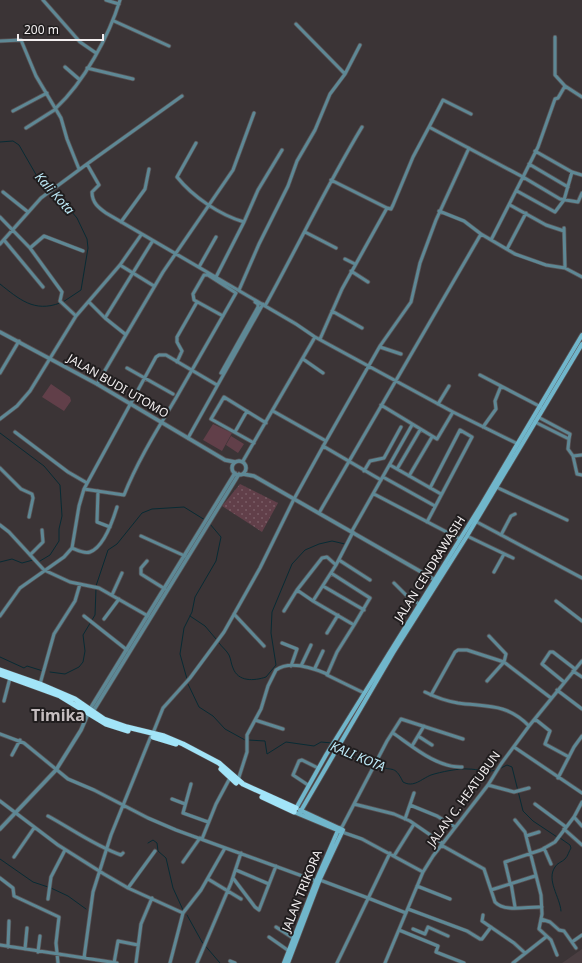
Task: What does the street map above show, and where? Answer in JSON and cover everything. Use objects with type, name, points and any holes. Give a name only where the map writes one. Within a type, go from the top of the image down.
[{"type":"highway","points":[[0,670],[40,684],[75,699],[90,712]]},
{"type":"highway","points":[[0,674],[60,696],[104,719],[119,725],[152,735],[172,739],[218,763],[242,787],[298,811]]},
{"type":"highway","points":[[230,776],[298,811]]},
{"type":"main road","name":"JALAN CENDRAWASIH","points":[[298,811],[308,784],[322,761],[350,722],[419,604],[437,581],[460,539],[541,407],[582,335]]},
{"type":"main road","name":"JALAN CENDRAWASIH","points":[[298,811],[328,764],[364,693],[467,536],[582,344]]},
{"type":"main road","points":[[322,761],[328,764]]},
{"type":"main road","points":[[298,811],[341,830]]},
{"type":"main road","name":"JALAN TRIKORA","points":[[284,963],[293,938],[341,830]]},
{"type":"main road","name":"JALAN TRIKORA","points":[[288,963],[318,881]]},
{"type":"street","points":[[44,0],[80,42],[96,53]]},
{"type":"street","points":[[106,0],[119,4]]},
{"type":"street","points":[[26,128],[56,108],[74,90],[114,21],[120,0]]},
{"type":"street","points":[[114,21],[169,46]]},
{"type":"street","points":[[296,24],[344,74]]},
{"type":"street","points":[[555,37],[555,75],[565,86],[582,97]]},
{"type":"street","points":[[0,40],[20,39],[36,76],[56,108],[79,169]]},
{"type":"street","points":[[239,290],[261,238],[288,186],[297,161],[315,130],[330,94],[344,74],[360,45]]},
{"type":"street","points":[[65,67],[80,80]]},
{"type":"street","points":[[87,68],[133,79]]},
{"type":"street","points":[[491,240],[517,191],[535,151],[555,99],[558,98],[565,86]]},
{"type":"street","points":[[13,111],[47,93]]},
{"type":"street","points":[[0,244],[28,212],[47,194],[79,169],[182,96]]},
{"type":"street","points":[[331,180],[391,209],[412,161],[443,100],[471,114]]},
{"type":"street","points":[[97,384],[125,334],[174,254],[236,164],[254,113]]},
{"type":"street","points":[[188,438],[305,232],[331,180],[362,127]]},
{"type":"street","points":[[429,127],[564,200],[577,202],[582,193]]},
{"type":"street","points":[[196,143],[177,177],[208,205],[221,214],[244,222]]},
{"type":"street","points":[[84,958],[91,900],[99,871],[162,708],[190,678],[224,632],[260,568],[294,498],[323,446],[380,347],[412,298],[420,264],[439,210],[469,148]]},
{"type":"street","points":[[216,277],[244,222],[258,190],[282,150]]},
{"type":"street","points":[[535,151],[572,172],[582,175]]},
{"type":"street","points":[[87,164],[99,185],[92,192],[94,202],[99,208],[152,242],[239,290],[315,337],[453,412],[518,444]]},
{"type":"street","points":[[529,164],[568,187]]},
{"type":"street","points":[[121,222],[145,189],[149,169]]},
{"type":"street","points":[[517,191],[554,212],[564,200],[572,172]]},
{"type":"street","points":[[3,192],[28,212]]},
{"type":"street","points":[[510,205],[546,225],[564,230],[565,268]]},
{"type":"street","points":[[320,339],[351,271],[387,208]]},
{"type":"street","points":[[439,210],[464,221],[481,234],[506,249],[543,264],[565,268],[582,277]]},
{"type":"street","points":[[506,249],[526,213]]},
{"type":"street","points":[[0,217],[30,248],[62,292],[60,301],[76,316]]},
{"type":"street","points":[[305,232],[336,248]]},
{"type":"street","points":[[318,513],[395,380],[452,287],[481,234]]},
{"type":"street","points":[[0,420],[17,406],[30,392],[49,358],[76,316],[120,265],[141,235]]},
{"type":"street","points":[[30,248],[44,236],[83,251]]},
{"type":"street","points":[[199,267],[216,237]]},
{"type":"street","points":[[4,240],[43,287]]},
{"type":"street","points":[[105,318],[131,273],[152,242]]},
{"type":"street","points":[[345,259],[355,264]]},
{"type":"street","points":[[120,265],[154,286]]},
{"type":"street","points":[[351,271],[368,282]]},
{"type":"street","points":[[84,489],[124,495],[140,460],[223,316],[235,294],[235,290],[208,275],[204,275],[193,294],[194,300],[223,316]]},
{"type":"street","points":[[221,373],[258,307],[258,304],[241,294],[235,294]]},
{"type":"street","points":[[89,302],[105,318],[125,334]]},
{"type":"street","points":[[177,362],[182,350],[177,342],[177,337],[197,302]]},
{"type":"street","points":[[332,311],[362,328]]},
{"type":"street","name":"JALAN BUDI UTOMO","points":[[0,332],[19,341],[130,403],[225,460],[233,467]]},
{"type":"street","points":[[315,337],[243,462],[246,468],[254,476],[437,581]]},
{"type":"street","points":[[0,373],[19,341]]},
{"type":"street","points":[[380,347],[401,354]]},
{"type":"street","points":[[0,616],[20,588],[64,557],[72,548],[79,506],[84,489],[121,423],[143,378],[159,355],[166,355],[217,385]]},
{"type":"street","points":[[303,359],[323,373]]},
{"type":"street","points":[[127,368],[173,394]]},
{"type":"street","points":[[480,375],[541,407]]},
{"type":"street","points":[[438,404],[449,386]]},
{"type":"street","points":[[482,427],[496,409],[495,401],[501,386]]},
{"type":"street","points":[[254,443],[211,419],[224,398],[266,423]]},
{"type":"street","points":[[381,405],[435,439],[439,438],[453,412]]},
{"type":"street","points":[[235,432],[247,411]]},
{"type":"street","points":[[273,411],[326,441]]},
{"type":"street","points":[[538,417],[570,434],[568,449],[573,456],[577,474],[582,475]]},
{"type":"street","points":[[535,422],[569,438]]},
{"type":"street","points":[[313,601],[339,560],[352,532],[412,425]]},
{"type":"street","points":[[364,471],[370,460],[384,458],[401,427]]},
{"type":"street","points":[[397,469],[420,430]]},
{"type":"street","points":[[427,522],[472,438],[461,430],[430,488]]},
{"type":"street","points":[[16,432],[68,472],[87,483]]},
{"type":"street","points":[[409,476],[432,437]]},
{"type":"street","points":[[323,446],[364,471],[435,506]]},
{"type":"street","points":[[573,456],[582,455]]},
{"type":"street","name":"JALAN BUDI UTOMO","points":[[225,460],[243,462]]},
{"type":"street","points":[[235,462],[233,467],[239,474],[254,476]]},
{"type":"street","points":[[390,465],[441,494]]},
{"type":"street","points":[[0,468],[21,489],[32,494],[33,498],[29,517]]},
{"type":"street","points":[[0,829],[56,770],[127,650],[166,590],[185,556],[239,474],[246,468]]},
{"type":"street","points":[[90,712],[239,474]]},
{"type":"street","points":[[496,487],[567,520]]},
{"type":"street","points":[[98,491],[96,522],[110,527]]},
{"type":"street","points":[[374,494],[460,539]]},
{"type":"street","points":[[72,548],[83,552],[91,552],[103,539],[110,527],[118,507]]},
{"type":"street","points":[[501,535],[511,516],[515,514]]},
{"type":"street","points":[[476,521],[582,578]]},
{"type":"street","points":[[0,525],[9,532],[44,570],[80,584],[97,587],[112,594],[148,616]]},
{"type":"street","points":[[30,555],[44,542],[42,530]]},
{"type":"street","points":[[140,536],[185,556]]},
{"type":"street","points":[[467,536],[513,558]]},
{"type":"street","points":[[494,572],[504,554]]},
{"type":"street","points":[[284,611],[297,590],[324,556],[336,565]]},
{"type":"street","points":[[339,560],[370,580]]},
{"type":"street","points":[[147,561],[141,568],[141,574],[166,590]]},
{"type":"street","points":[[112,594],[122,573]]},
{"type":"street","points":[[328,674],[337,652],[370,600],[369,597],[331,573]]},
{"type":"street","points":[[40,684],[54,634],[75,601],[80,584]]},
{"type":"street","points":[[394,584],[407,596],[419,604]]},
{"type":"street","points":[[323,586],[364,610]]},
{"type":"street","points":[[297,590],[354,625]]},
{"type":"street","points":[[104,618],[119,599]]},
{"type":"street","points":[[556,601],[582,621]]},
{"type":"street","points":[[234,614],[264,646]]},
{"type":"street","points":[[327,633],[338,615]]},
{"type":"street","points":[[84,616],[127,650]]},
{"type":"street","points":[[487,681],[504,662],[505,652],[489,636]]},
{"type":"street","points":[[282,643],[297,649],[291,666]]},
{"type":"street","points":[[301,666],[311,645]]},
{"type":"street","points":[[432,695],[455,652],[458,650],[475,652],[504,662],[551,698]]},
{"type":"street","points":[[315,668],[323,651]]},
{"type":"street","points":[[564,682],[542,664],[550,652],[554,652],[582,677]]},
{"type":"street","name":"JALAN C. HEATUBUN","points":[[385,963],[423,872],[441,844],[488,785],[529,726],[582,661]]},
{"type":"street","points":[[238,781],[247,752],[247,735],[276,670],[291,666],[315,668],[328,674],[329,677],[364,693]]},
{"type":"street","points":[[4,701],[10,678]]},
{"type":"street","points":[[558,690],[582,709]]},
{"type":"street","points":[[425,692],[456,702],[497,706],[519,717],[529,726]]},
{"type":"street","points":[[423,872],[390,853],[341,830],[392,733],[401,719],[463,739]]},
{"type":"street","points":[[535,719],[550,731],[545,744],[568,757]]},
{"type":"street","points":[[255,720],[283,729]]},
{"type":"street","points":[[412,746],[424,726]]},
{"type":"street","points":[[392,733],[430,758],[450,766],[462,767]]},
{"type":"street","points":[[0,734],[20,740],[73,782],[124,805],[165,826],[318,881],[467,931],[480,939],[482,939],[491,927]]},
{"type":"street","points":[[418,736],[432,745]]},
{"type":"street","points":[[558,778],[568,757],[582,736]]},
{"type":"street","points":[[12,756],[20,740]]},
{"type":"street","points":[[514,747],[582,793]]},
{"type":"street","points":[[308,784],[293,776],[299,761],[302,760],[318,768]]},
{"type":"street","points":[[183,862],[201,839],[230,776]]},
{"type":"street","points":[[191,784],[183,814],[208,822]]},
{"type":"street","points":[[488,785],[514,792],[529,788]]},
{"type":"street","points":[[405,819],[414,793]]},
{"type":"street","points":[[172,799],[185,804]]},
{"type":"street","points":[[0,801],[65,850],[99,871],[128,888],[183,913]]},
{"type":"street","points":[[516,907],[505,862],[530,854],[555,842],[574,817],[582,802]]},
{"type":"street","points":[[354,804],[389,812],[405,819],[441,844],[484,868],[497,905],[507,908],[542,907]]},
{"type":"street","points":[[535,804],[565,828],[582,845]]},
{"type":"street","points":[[410,805],[440,818],[455,827]]},
{"type":"street","points":[[48,816],[79,833],[86,839],[121,855],[123,853]]},
{"type":"street","points":[[574,817],[582,826]]},
{"type":"street","points":[[515,820],[520,828],[524,830],[526,836],[542,907],[539,929],[551,940],[557,955]]},
{"type":"street","points":[[394,856],[414,824]]},
{"type":"street","points":[[14,857],[34,828]]},
{"type":"street","points":[[526,836],[539,832]]},
{"type":"street","points":[[170,963],[183,913],[208,879],[225,848]]},
{"type":"street","points":[[544,848],[551,864]]},
{"type":"street","points":[[48,899],[51,877],[65,850]]},
{"type":"street","points":[[128,888],[155,851]]},
{"type":"street","points":[[197,963],[233,878],[241,853]]},
{"type":"street","points":[[337,963],[390,853]]},
{"type":"street","points":[[233,878],[255,907],[259,910],[276,866]]},
{"type":"street","points":[[236,870],[270,884]]},
{"type":"street","points":[[491,890],[535,876]]},
{"type":"street","points":[[0,878],[13,888],[14,896],[60,917],[56,954],[58,963]]},
{"type":"street","points":[[208,879],[228,890],[240,899]]},
{"type":"street","points":[[417,886],[450,899]]},
{"type":"street","points":[[136,963],[141,924],[152,898]]},
{"type":"street","points":[[483,915],[482,921],[514,943],[525,953]]},
{"type":"street","points":[[541,919],[550,922],[559,930],[563,930],[576,948]]},
{"type":"street","points":[[8,947],[9,921]]},
{"type":"street","points":[[276,927],[293,938]]},
{"type":"street","points":[[413,929],[425,934],[428,927],[448,936]]},
{"type":"street","points":[[25,949],[26,928]]},
{"type":"street","points":[[399,930],[438,946],[436,952],[464,963]]},
{"type":"street","points":[[572,942],[582,935]]},
{"type":"street","points":[[38,952],[40,936]]},
{"type":"street","points":[[269,937],[289,951]]},
{"type":"street","points":[[513,963],[546,937]]},
{"type":"street","points":[[114,963],[118,941],[138,945]]},
{"type":"street","points":[[0,946],[117,963]]},
{"type":"street","points":[[518,959],[520,963]]},
{"type":"street","points":[[230,961],[235,963]]},
{"type":"shaded area","points":[[51,384],[70,397],[71,401],[64,411],[42,397]]},
{"type":"shaded area","points":[[213,424],[232,433],[222,451],[203,440]]},
{"type":"shaded area","points":[[231,436],[244,444],[238,453],[226,445]]},
{"type":"shaded area","points":[[240,484],[278,503],[262,532],[222,506]]},
{"type":"shaded area","points":[[582,949],[582,963],[562,963],[565,961]]},
{"type":"waterway","name":"Kali Kota","points":[[0,142],[13,141],[19,145],[38,178],[61,199],[77,218],[87,239],[88,248],[81,290],[63,302]]},
{"type":"waterway","name":"Kali Kota","points":[[0,284],[27,303],[42,306],[51,306],[60,303]]},
{"type":"waterway","name":"Kali Kota","points":[[0,433],[44,466],[60,485],[62,516],[59,529],[59,541],[50,555],[40,561]]},
{"type":"waterway","name":"KALI KOTA","points":[[96,586],[108,550],[117,544],[142,513],[152,509],[184,507],[205,520]]},
{"type":"waterway","name":"KALI KOTA","points":[[187,679],[180,654],[184,628],[192,612],[195,597],[216,561],[221,537],[210,524]]},
{"type":"waterway","points":[[219,643],[230,657],[235,673],[239,676],[252,680],[266,677],[276,665],[271,633],[272,612],[292,564],[305,550],[319,544],[332,541],[345,544]]},
{"type":"waterway","name":"KALI KOTA","points":[[0,562],[12,559],[22,563],[33,560]]},
{"type":"waterway","name":"KALI KOTA","points":[[50,672],[65,674],[79,667],[83,662],[85,651],[83,635],[95,615],[96,589]]},
{"type":"waterway","points":[[190,616],[205,626],[216,639]]},
{"type":"waterway","name":"KALI KOTA","points":[[0,657],[24,668],[27,666],[43,671]]},
{"type":"waterway","name":"KALI KOTA","points":[[188,684],[199,707],[213,716],[225,729],[245,740]]},
{"type":"waterway","name":"KALI KOTA","points":[[248,740],[265,741],[267,754],[286,742],[314,746],[321,742],[332,743]]},
{"type":"waterway","name":"KALI KOTA","points":[[340,748],[359,759],[373,764]]},
{"type":"waterway","name":"KALI KOTA","points":[[376,765],[395,770],[403,782],[407,784],[411,784],[431,775],[450,770],[496,770]]},
{"type":"waterway","name":"KALI KOTA","points":[[499,769],[507,765],[512,767],[523,811],[533,821],[557,837]]},
{"type":"waterway","name":"KALI KOTA","points":[[560,838],[570,845],[571,848],[566,858],[556,866],[552,877],[561,911]]},
{"type":"waterway","points":[[148,843],[153,840],[157,843],[158,851],[166,858],[173,888],[183,910]]},
{"type":"waterway","points":[[0,859],[33,882],[48,887]]},
{"type":"waterway","points":[[51,888],[68,896],[86,909]]},
{"type":"waterway","points":[[187,915],[202,942],[220,963]]},
{"type":"district","name":"Timika","points":[[58,715]]}]
